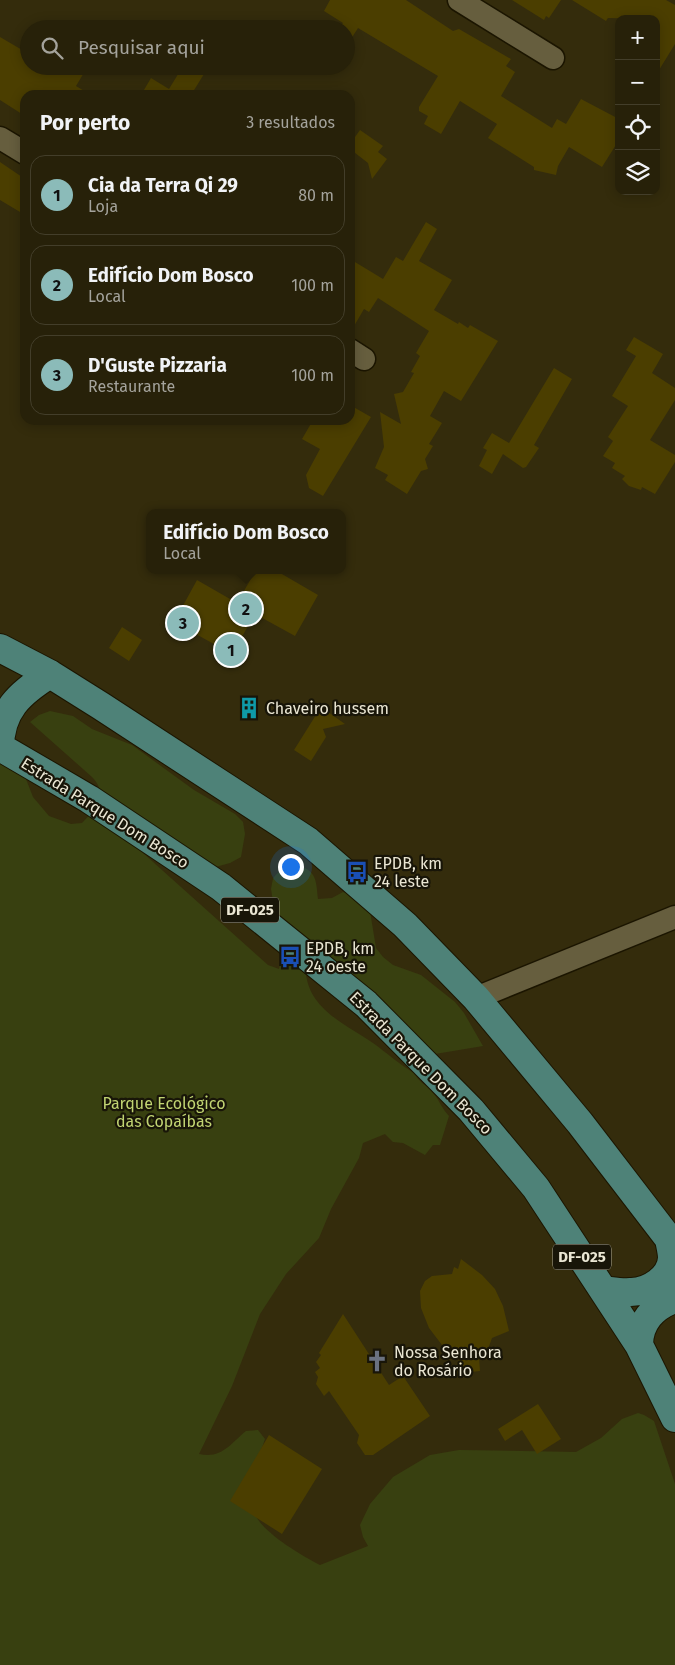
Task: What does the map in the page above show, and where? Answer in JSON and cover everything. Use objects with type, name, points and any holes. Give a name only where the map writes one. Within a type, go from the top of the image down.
[{"type":"main road","points":[[2,656],[50,674],[308,841],[405,925],[476,998],[580,1123],[672,1244],[670,1267],[660,1280],[642,1291],[630,1293],[603,1290]]},
{"type":"main road","points":[[0,747],[0,731],[13,702],[30,686],[50,674]]},
{"type":"main road","name":"Estrada Parque Dom Bosco","points":[[0,747],[89,799],[221,887],[366,1004],[470,1110],[536,1188],[639,1345],[675,1418]]},
{"type":"main road","points":[[639,1345],[639,1334],[646,1318],[664,1304],[675,1299]]},
{"type":"street","points":[[459,0],[553,58]]},
{"type":"street","points":[[0,138],[20,150]]},
{"type":"street","points":[[476,998],[675,917]]},
{"type":"green space","name":"Parque Ecológico das Copaíbas","points":[[50,711],[73,716],[92,729],[132,745],[194,790],[235,814],[243,822],[245,834],[241,857],[230,863],[208,869],[142,838],[143,853],[268,965],[279,969],[282,958],[271,889],[273,878],[288,868],[305,868],[314,877],[318,899],[332,898],[343,892],[358,897],[369,905],[376,948],[383,957],[393,965],[421,975],[455,1002],[464,1013],[483,1046],[423,1056],[316,968],[306,974],[309,987],[322,1007],[341,1023],[373,1043],[414,1073],[431,1090],[449,1116],[440,1145],[433,1145],[425,1155],[403,1143],[393,1142],[385,1134],[363,1143],[359,1158],[331,1209],[319,1238],[286,1274],[260,1314],[232,1386],[199,1454],[207,1455],[220,1452],[246,1431],[258,1430],[265,1439],[252,1483],[251,1501],[253,1510],[263,1526],[272,1534],[292,1549],[320,1565],[368,1546],[360,1525],[370,1504],[393,1477],[430,1455],[459,1450],[576,1452],[601,1438],[622,1419],[638,1413],[644,1415],[654,1421],[675,1484],[675,1665],[0,1665],[0,747],[24,774],[33,797],[49,816],[71,824],[82,823],[96,806],[100,795],[97,783],[92,777],[30,722],[39,715]]},
{"type":"building","points":[[330,0],[406,0],[453,31],[459,29],[511,59],[506,66],[515,72],[501,96],[552,128],[557,119],[566,124],[581,99],[615,117],[615,146],[602,167],[569,147],[558,166],[556,175],[534,170],[534,167],[488,138],[497,124],[460,101],[441,134],[424,124],[428,116],[419,111],[419,107],[438,76],[358,28],[355,33],[355,20],[338,20],[324,11]]},
{"type":"building","points":[[512,0],[561,0],[549,18],[546,16],[544,20]]},
{"type":"building","points":[[572,0],[666,0],[675,5],[675,44],[660,68],[660,15],[615,15],[615,18],[608,18],[606,21]]},
{"type":"building","points":[[0,37],[20,49],[20,75],[83,75],[76,86],[83,90],[20,90],[20,113],[0,100]]},
{"type":"building","points":[[178,75],[203,75],[194,90],[144,90],[151,78],[169,89]]},
{"type":"building","points":[[360,130],[383,146],[378,152],[387,159],[372,179],[368,163],[355,153],[355,137]]},
{"type":"building","points":[[0,162],[20,176],[20,212],[0,200]]},
{"type":"building","points":[[426,222],[437,229],[419,261],[452,280],[434,310],[458,324],[459,322],[468,328],[470,325],[498,341],[461,401],[444,391],[430,416],[442,423],[429,444],[433,446],[425,459],[428,469],[421,471],[407,494],[385,480],[388,475],[375,468],[384,447],[380,412],[401,424],[394,394],[403,392],[414,373],[411,372],[420,356],[416,353],[429,331],[378,298],[369,312],[364,309],[355,324],[355,262],[383,279],[396,257],[403,261]]},
{"type":"building","points":[[634,337],[663,354],[652,373],[675,388],[675,400],[650,440],[675,455],[675,462],[655,494],[642,487],[641,490],[629,486],[622,479],[625,476],[612,468],[615,463],[603,456],[613,441],[608,437],[628,406],[612,396],[636,356],[626,350]]},
{"type":"building","points":[[554,368],[572,379],[534,445],[539,448],[526,467],[523,468],[503,454],[492,474],[479,466],[487,450],[483,448],[492,433],[509,443]]},
{"type":"building","points":[[355,408],[371,417],[323,496],[309,488],[306,475],[320,449],[302,439],[310,425],[355,425]]},
{"type":"building","points":[[254,574],[282,574],[318,595],[295,636],[255,614],[232,654],[174,622],[197,580],[237,603]]},
{"type":"building","points":[[122,627],[142,640],[129,661],[109,648]]},
{"type":"building","points":[[321,707],[345,724],[323,729],[326,737],[311,761],[294,750]]},
{"type":"building","points":[[461,1259],[482,1275],[495,1289],[503,1306],[509,1331],[492,1338],[488,1349],[479,1357],[480,1371],[452,1374],[460,1358],[442,1345],[429,1328],[421,1308],[420,1291],[425,1281],[432,1276],[452,1274],[454,1267],[458,1269]]},
{"type":"building","points":[[343,1314],[389,1385],[403,1376],[430,1416],[373,1455],[365,1455],[357,1443],[359,1435],[329,1391],[324,1396],[316,1384],[318,1377],[315,1372],[320,1368],[316,1362],[321,1355],[319,1353]]},
{"type":"building","points":[[538,1404],[561,1439],[537,1454],[522,1430],[505,1441],[498,1429]]},
{"type":"building","points":[[269,1435],[322,1469],[282,1534],[230,1501]]},
{"type":"place","name":"Edifício Dom Bosco","points":[[246,609]]},
{"type":"place","name":"D'Guste Pizzaria","points":[[183,623]]},
{"type":"place","name":"Cia da Terra Qi 29","points":[[231,650]]},
{"type":"place","name":"Chaveiro hussem","points":[[249,708]]},
{"type":"place","name":"EPDB, km 24 leste","points":[[357,872]]},
{"type":"place","name":"EPDB, km 24 oeste","points":[[290,957]]},
{"type":"place","name":"Nossa Senhora do Rosário","points":[[377,1361]]}]
